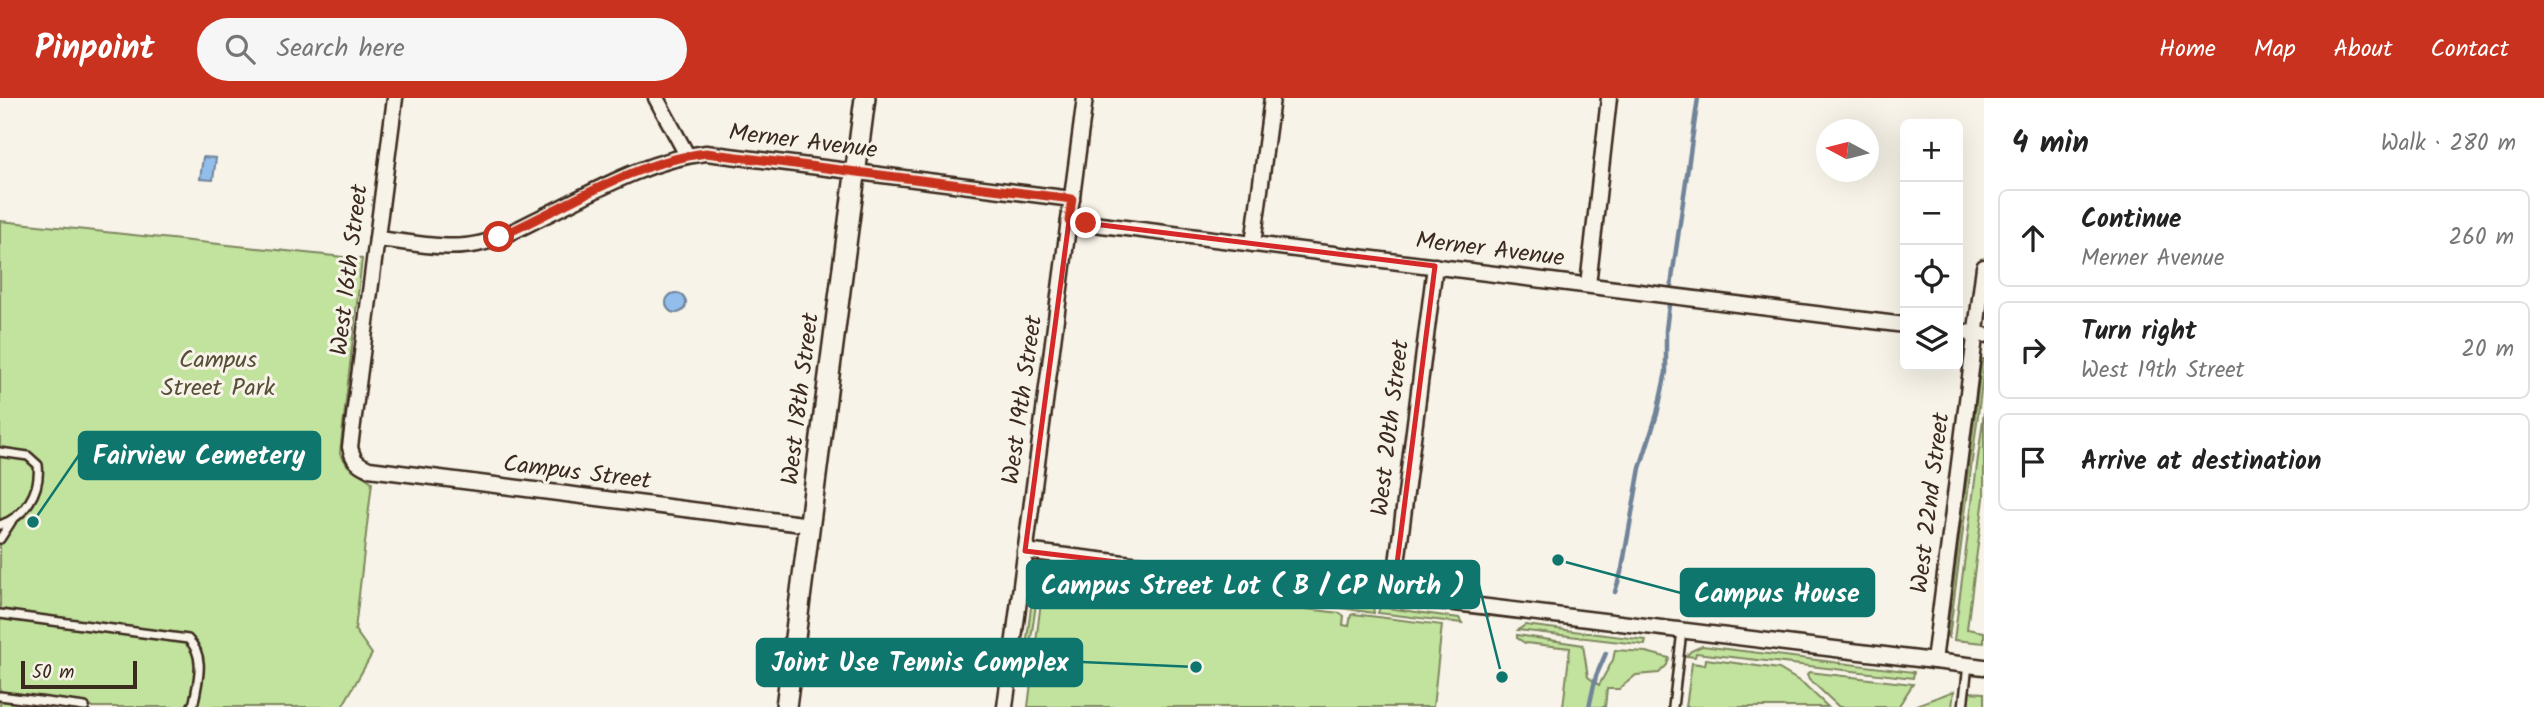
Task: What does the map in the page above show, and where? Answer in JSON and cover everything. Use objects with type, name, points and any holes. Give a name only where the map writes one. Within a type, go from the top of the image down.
[{"type":"main road","name":"West 18th Street","points":[[786,707],[865,98]]},
{"type":"street","name":"West 16th Street","points":[[350,447],[395,98]]},
{"type":"street","points":[[656,98],[687,155]]},
{"type":"street","name":"West 19th Street","points":[[1005,707],[1085,98]]},
{"type":"street","points":[[1253,244],[1272,98]]},
{"type":"street","points":[[1588,285],[1609,98]]},
{"type":"street","name":"Merner Avenue","points":[[377,239],[435,245],[478,244],[515,230],[636,172],[687,155],[706,153],[1072,199]]},
{"type":"street","name":"Merner Avenue","points":[[1069,221],[1900,324]]},
{"type":"street","name":"West 20th Street","points":[[1393,595],[1435,266]]},
{"type":"street","name":"West 22nd Street","points":[[1934,661],[1980,334],[1984,267]]},
{"type":"street","name":"Campus Street","points":[[350,447],[353,458],[359,465],[369,469],[810,525]]},
{"type":"street","points":[[1025,551],[1984,667]]},
{"type":"lane","points":[[0,452],[27,456],[38,465],[38,485],[31,500],[0,539]]},
{"type":"lane","points":[[0,526],[11,522]]},
{"type":"lane","points":[[0,614],[188,639],[195,645],[200,664],[191,707]]},
{"type":"lane","points":[[1673,707],[1682,631]]},
{"type":"lane","points":[[1963,707],[1968,665]]},
{"type":"lane","points":[[0,696],[85,707]]},
{"type":"highlighted area","points":[[1069,221],[1435,266],[1393,595],[1025,551]]},
{"type":"green space","name":"Campus Street Park","points":[[0,221],[362,259],[340,453],[348,466],[372,482],[355,630],[372,654],[342,707],[0,707]]},
{"type":"green space","points":[[1982,359],[1984,368],[1949,638],[1947,636]]},
{"type":"green space","points":[[1984,412],[1984,498],[1967,629],[1984,632],[1984,643],[1954,640]]},
{"type":"green space","points":[[1035,576],[1040,577],[1025,680],[1022,678]]},
{"type":"green space","points":[[1044,577],[1134,588],[1137,589],[1136,602],[1144,602],[1145,590],[1340,613],[1344,616],[1343,625],[1349,626],[1351,615],[1354,614],[1442,625],[1433,707],[1028,707]]},
{"type":"green space","points":[[1323,600],[1373,606],[1374,613],[1321,605]]},
{"type":"green space","points":[[1380,607],[1459,618],[1462,623],[1378,613]]},
{"type":"green space","points":[[1525,625],[1646,640],[1645,645],[1518,630]]},
{"type":"green space","points":[[1517,635],[1583,645],[1588,677],[1599,685],[1613,660],[1615,650],[1646,652],[1669,658],[1667,665],[1659,673],[1636,675],[1619,689],[1607,689],[1605,707],[1563,707],[1570,648],[1525,643],[1517,638]]},
{"type":"green space","points":[[1702,646],[1914,672],[1913,678],[1696,653],[1695,657],[1686,656]]},
{"type":"green space","points":[[1706,659],[1779,669],[1804,684],[1828,707],[1686,707],[1692,663],[1705,665]]},
{"type":"green space","points":[[1809,672],[1913,684],[1898,707],[1839,707],[1809,679]]},
{"type":"green space","points":[[1954,691],[1952,707],[1911,707]]},
{"type":"green space","points":[[1969,692],[1984,693],[1984,707],[1967,707]]},
{"type":"water","points":[[203,157],[216,158],[213,180],[200,179]]},
{"type":"water","points":[[672,293],[680,293],[686,303],[680,313],[672,313],[666,307],[666,299]]},
{"type":"waterway","points":[[1615,592],[1622,569],[1640,468],[1657,414],[1666,372],[1666,330],[1698,98]]},
{"type":"waterway","points":[[1589,707],[1596,676],[1606,653]]},
{"type":"place","name":"Fairview Cemetery","points":[[33,522]]},
{"type":"place","name":"Campus House","points":[[1558,560]]},
{"type":"place","name":"Joint Use Tennis Complex","points":[[1196,667]]},
{"type":"place","name":"Campus Street Lot ( B / CP North )","points":[[1502,677]]},
{"type":"route","points":[[499,237],[636,172],[687,155],[706,153],[1072,199],[1069,221],[1086,223]]}]
